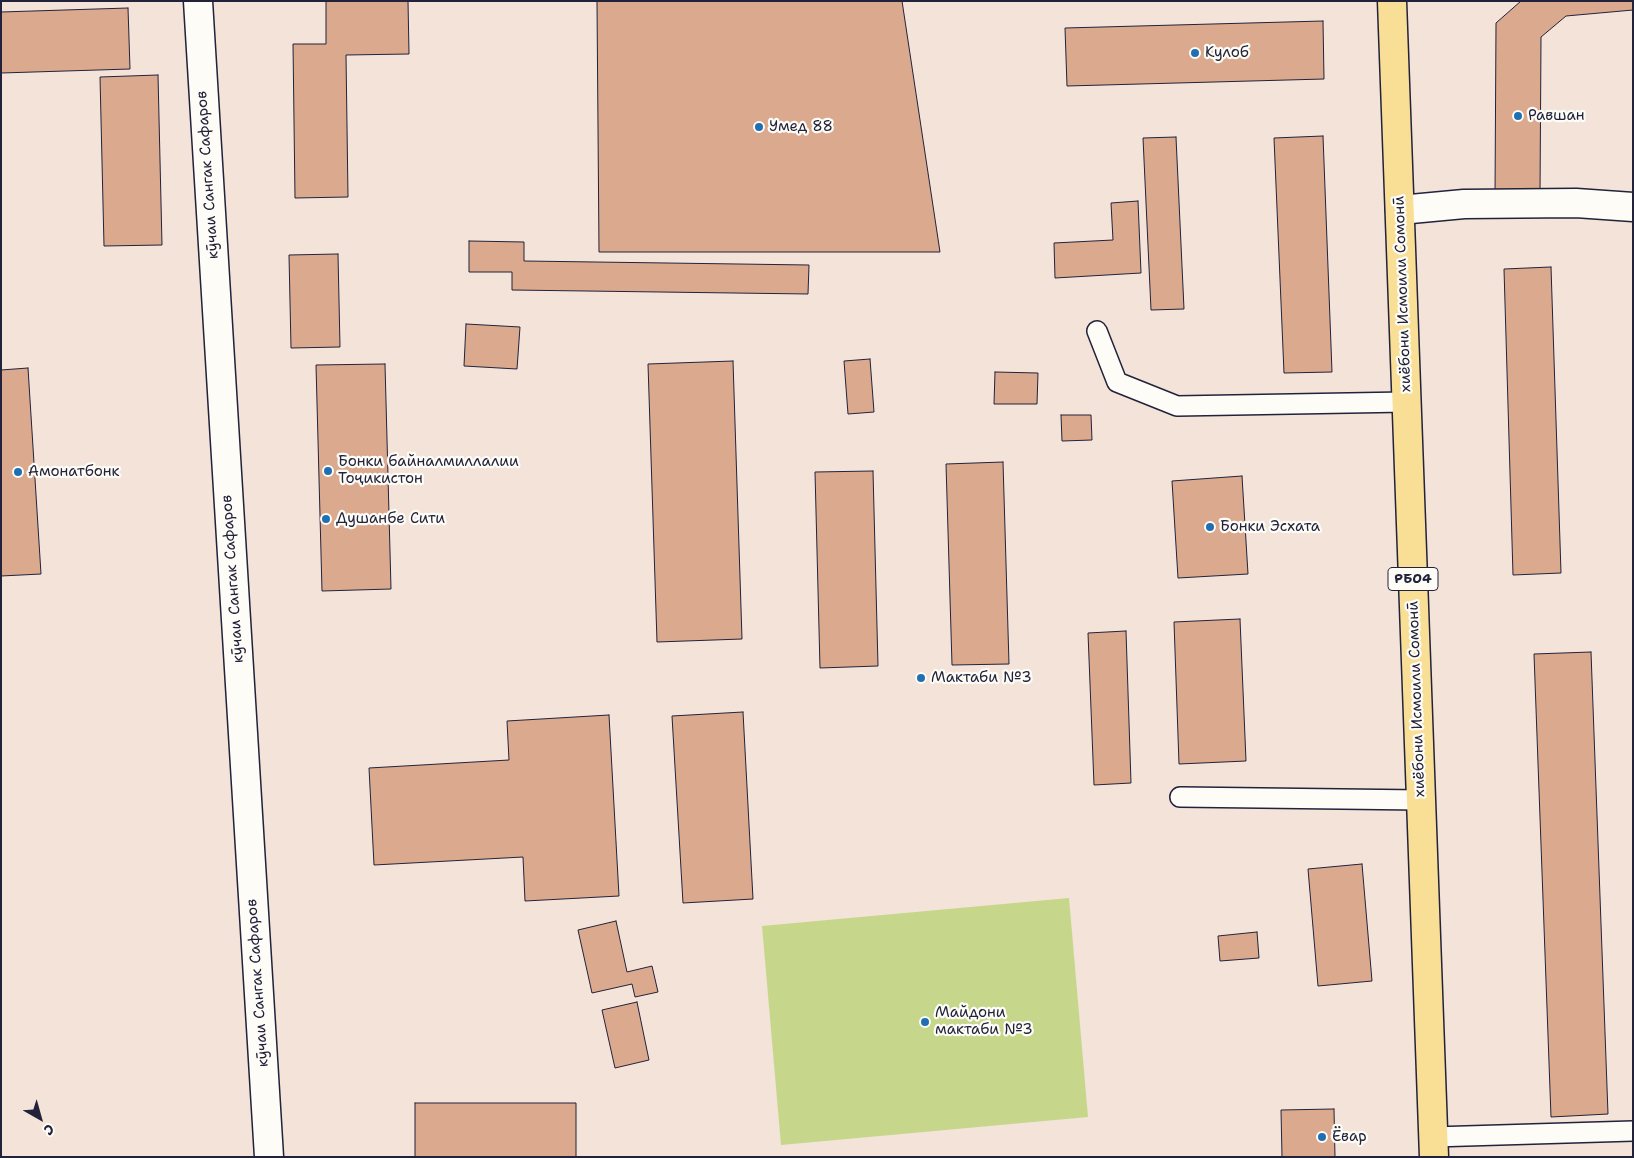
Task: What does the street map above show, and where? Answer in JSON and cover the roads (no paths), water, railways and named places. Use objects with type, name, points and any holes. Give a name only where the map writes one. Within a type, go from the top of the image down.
[{"type":"main road","name":"хиёбони Исмоили Сомонӣ","points":[[1392,1],[1433,1147]]},
{"type":"street","name":"кӯчаи Сангак Сафаров","points":[[198,1],[269,1157]]},
{"type":"street","points":[[1400,210],[1464,204],[1576,203],[1633,207]]},
{"type":"lane","points":[[1097,331],[1117,382],[1177,406],[1406,402]]},
{"type":"lane","points":[[1180,797],[1421,800]]},
{"type":"lane","points":[[1433,1147],[1633,1131]]},
{"type":"place","name":"Кулоб","points":[[1195,53]]},
{"type":"place","name":"Равшан","points":[[1518,116]]},
{"type":"place","name":"Умед 88","points":[[759,127]]},
{"type":"place","name":"Бонки байналмиллалии Тоҷикистон","points":[[328,471]]},
{"type":"place","name":"Амонатбонк","points":[[18,472]]},
{"type":"place","name":"Душанбе Сити","points":[[326,519]]},
{"type":"place","name":"Бонки Эсхата","points":[[1210,527]]},
{"type":"place","name":"Мактаби №3","points":[[921,678]]},
{"type":"place","name":"Майдони мактаби №3","points":[[925,1022]]},
{"type":"place","name":"Ёвар","points":[[1322,1137]]}]
